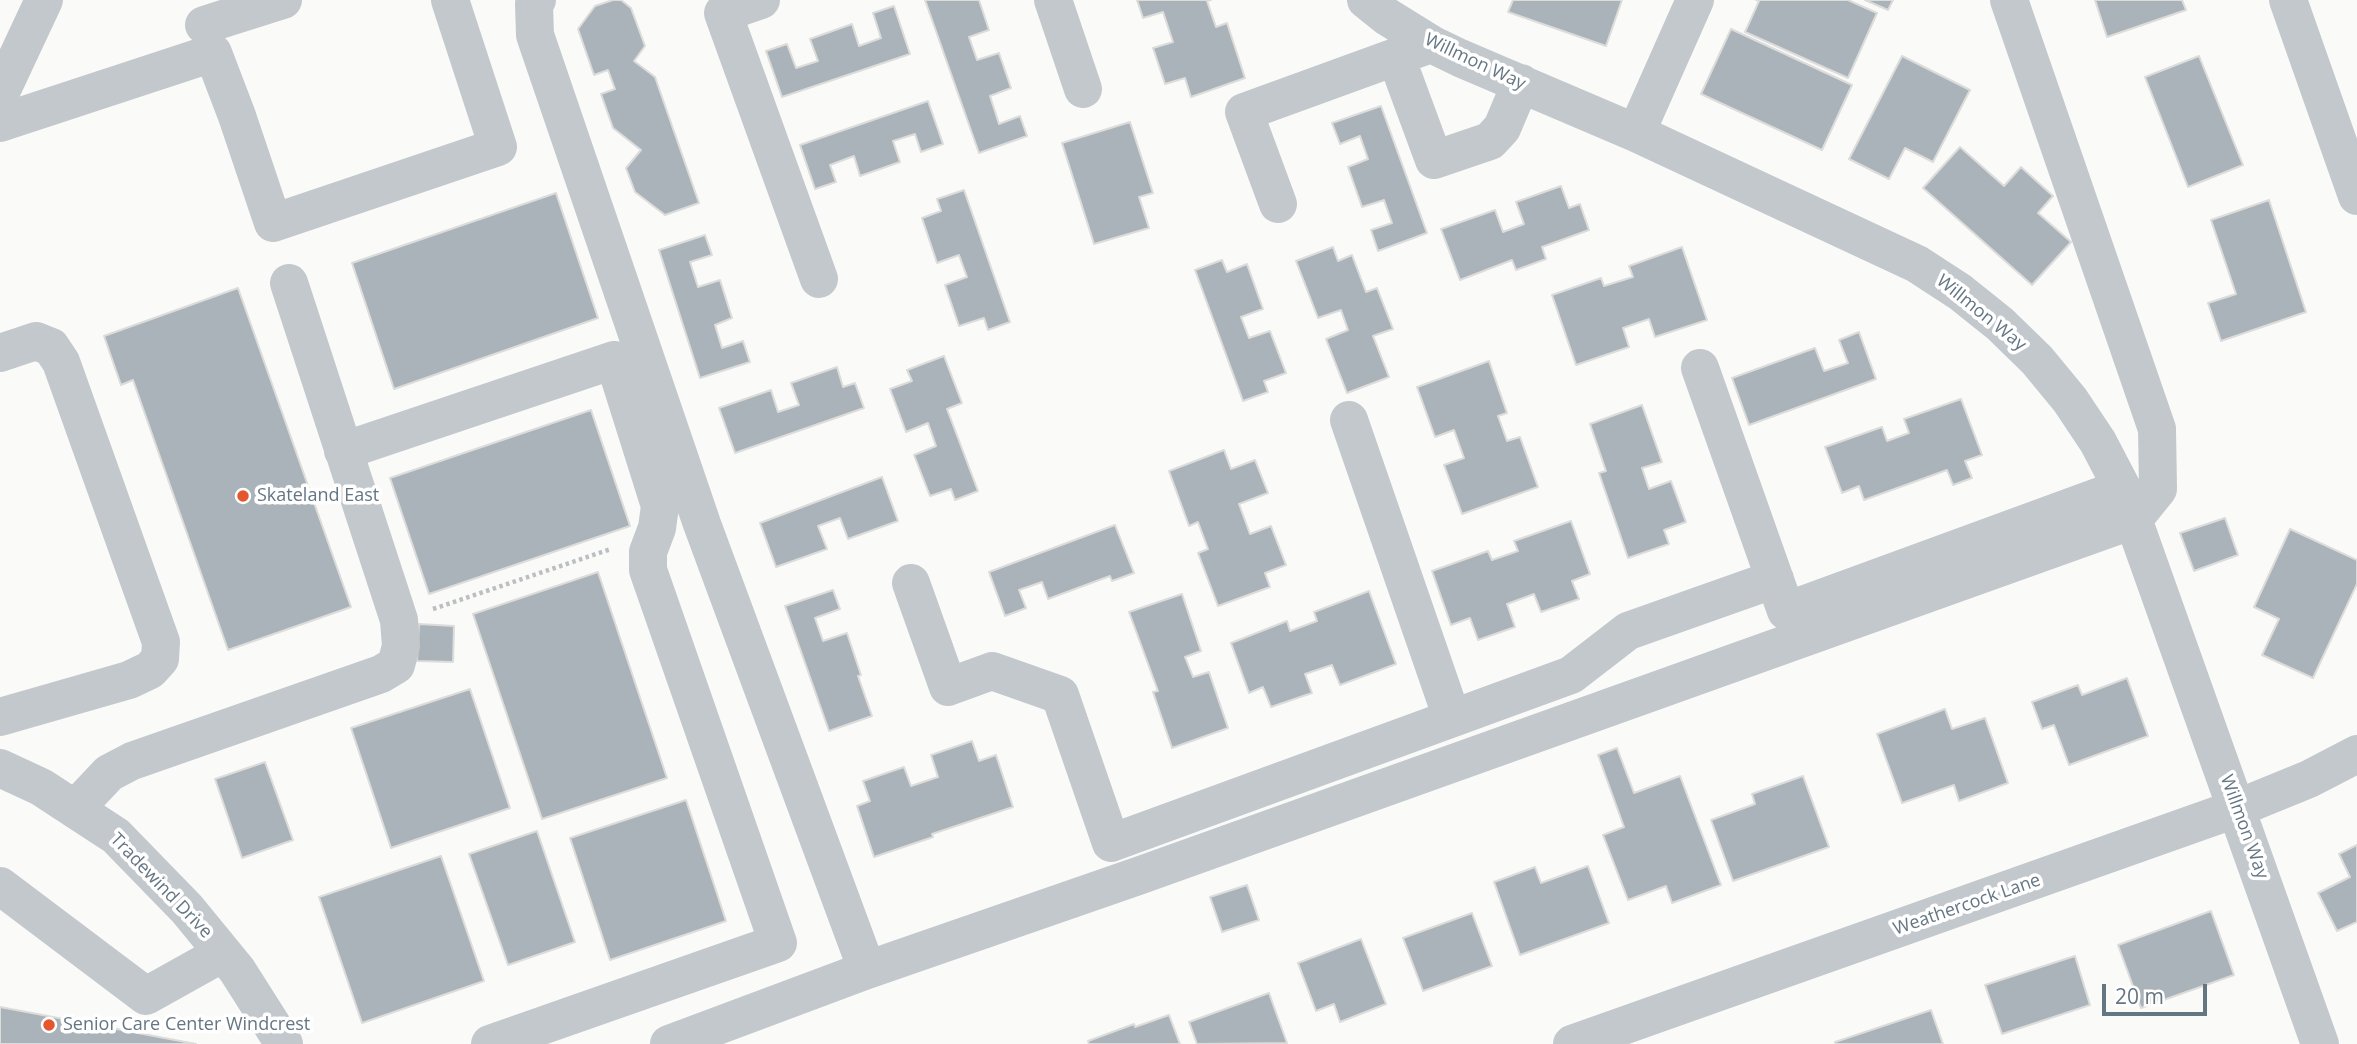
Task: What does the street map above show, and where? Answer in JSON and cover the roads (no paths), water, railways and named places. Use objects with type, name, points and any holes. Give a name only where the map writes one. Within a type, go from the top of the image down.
[{"type":"street","points":[[0,94],[44,0]]},
{"type":"street","points":[[0,123],[204,26],[283,0]]},
{"type":"street","points":[[204,26],[274,223],[498,147],[450,0]]},
{"type":"street","points":[[537,0],[534,4],[535,35],[544,62],[702,524],[867,970]]},
{"type":"street","points":[[761,0],[723,13],[819,279]]},
{"type":"street","points":[[1053,0],[1083,89]]},
{"type":"street","name":"Willmon Way","points":[[1366,0],[1386,16],[1432,44],[1636,133],[1917,264],[1960,292],[2000,324],[2037,360],[2084,421],[2127,504],[2238,808],[2320,1044]]},
{"type":"street","points":[[1636,133],[1695,0]]},
{"type":"street","points":[[669,1044],[867,970],[1802,640],[2158,489],[2157,429],[2009,0]]},
{"type":"street","points":[[2288,0],[2357,196]]},
{"type":"street","points":[[1278,204],[1244,112],[1432,44]]},
{"type":"street","points":[[1396,57],[1434,160],[1490,141],[1502,128],[1521,83]]},
{"type":"street","points":[[75,809],[109,772],[132,761],[396,665],[401,646],[399,620],[289,283]]},
{"type":"street","points":[[0,353],[36,341],[51,347],[61,362],[161,642],[160,659],[150,670],[129,680],[0,717]]},
{"type":"street","points":[[343,451],[614,360],[660,506],[655,534],[648,552],[648,570],[778,943],[490,1044]]},
{"type":"street","points":[[1700,368],[1786,611],[2127,504]]},
{"type":"street","points":[[1349,420],[1452,718]]},
{"type":"street","points":[[911,583],[948,687],[992,671],[1060,695],[1111,843],[1570,675],[1628,631],[1775,579]]},
{"type":"street","name":"Weathercock Lane","points":[[1572,1044],[2238,808],[2309,779],[2357,754]]},
{"type":"street","name":"Tradewind Drive","points":[[0,768],[41,787],[116,836],[187,909],[237,970],[284,1044]]},
{"type":"street","points":[[0,886],[146,996],[223,953]]},
{"type":"place","name":"Skateland East","points":[[243,496]]},
{"type":"place","name":"Senior Care Center Windcrest","points":[[49,1025]]}]
